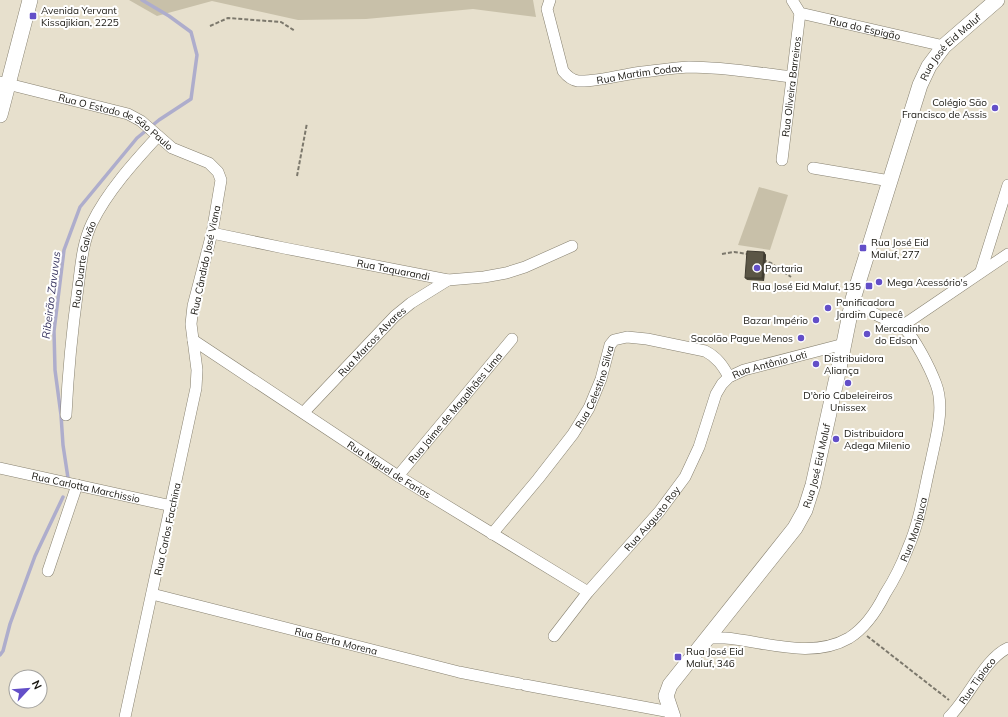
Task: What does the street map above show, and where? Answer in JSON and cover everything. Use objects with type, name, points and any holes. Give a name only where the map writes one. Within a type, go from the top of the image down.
[{"type":"street","points":[[0,115],[4,83],[30,0]]},
{"type":"street","name":"Rua Martim Codax","points":[[550,0],[547,10],[563,71],[571,79],[577,81],[649,71],[689,68],[733,70],[792,76]]},
{"type":"street","points":[[792,0],[800,12]]},
{"type":"street","name":"Rua José Eid Maluf","points":[[671,714],[666,696],[670,685],[795,528],[805,510],[813,485],[853,299],[920,85],[929,66],[944,46],[998,0]]},
{"type":"street","name":"Rua Oliveira Barreiros","points":[[782,160],[800,12]]},
{"type":"street","name":"Rua do Espigão","points":[[800,12],[944,46]]},
{"type":"street","name":"Rua O Estado de São Paulo","points":[[4,83],[128,114],[141,121],[172,148],[209,163],[218,172],[221,180]]},
{"type":"street","name":"Rua Duarte Galvão","points":[[66,415],[72,325],[84,246],[92,223],[108,197],[155,134]]},
{"type":"street","points":[[812,168],[890,181]]},
{"type":"street","name":"Rua Cândido José Viana","points":[[193,340],[191,324],[193,306],[212,233],[221,180]]},
{"type":"street","points":[[981,271],[1008,185]]},
{"type":"street","name":"Rua Taquarandi","points":[[212,233],[448,280],[484,277],[506,273],[526,267],[572,246]]},
{"type":"street","points":[[853,299],[882,318],[902,326],[1008,254]]},
{"type":"street","name":"Rua Marcos Alvares","points":[[304,412],[395,316],[411,303],[448,280]]},
{"type":"street","name":"Rua Manipuca","points":[[706,638],[724,638],[796,648],[822,647],[837,643],[850,637],[859,630],[876,611],[892,584],[909,547],[920,511],[938,424],[940,403],[937,385],[911,337],[902,326]]},
{"type":"street","name":"Rua Celestino Silva","points":[[492,534],[573,434],[589,408],[601,378],[610,345],[614,340],[626,337],[647,339],[705,351],[721,363],[726,380]]},
{"type":"street","name":"Rua Jaime de Magalhães Lima","points":[[398,476],[512,339]]},
{"type":"street","name":"Rua Miguel de Farias","points":[[193,340],[304,412],[398,476],[588,592]]},
{"type":"street","name":"Rua Carlos Facchina","points":[[125,717],[172,506],[196,388],[197,370],[193,340]]},
{"type":"street","name":"Rua Antônio Loti","points":[[726,380],[744,370],[844,344]]},
{"type":"street","name":"Rua Augusto Roy","points":[[554,636],[588,592],[659,512],[685,477],[699,447],[716,394],[726,380]]},
{"type":"street","name":"Rua Carlotta Marchissio","points":[[0,468],[172,506]]},
{"type":"street","points":[[48,571],[77,485]]},
{"type":"street","name":"Rua Berta Morena","points":[[152,594],[459,672],[671,714]]},
{"type":"street","name":"Rua Tipiaco","points":[[949,717],[989,664],[997,655],[1008,648]]},
{"type":"path","points":[[210,26],[228,18],[281,22],[295,30]]},
{"type":"path","points":[[297,176],[307,123]]},
{"type":"path","points":[[722,254],[734,252],[753,255]]},
{"type":"path","points":[[759,258],[771,263],[791,277]]},
{"type":"path","points":[[859,630],[958,707]]},
{"type":"shaded area","points":[[129,0],[533,0],[536,17],[473,9],[366,19],[298,20],[212,1],[157,16]]},
{"type":"shaded area","points":[[759,187],[788,195],[770,250],[738,245]]},
{"type":"building","name":"Portaria","points":[[747,251],[764,252],[762,278],[745,278]]},
{"type":"waterway","name":"Ribeirão Zavuvus","points":[[68,478],[55,370],[54,331],[64,250],[80,207],[137,138],[159,120],[191,99],[197,55],[191,32],[169,16],[142,0]]},
{"type":"waterway","name":"Ribeirão Zavuvus","points":[[0,655],[3,651],[10,624],[35,556],[63,497]]},
{"type":"place","name":"Avenida Yervant Kissajikian, 2225","points":[[33,16]]},
{"type":"place","name":"Colégio São Francisco de Assis","points":[[995,108]]},
{"type":"place","name":"Rua José Eid Maluf, 277","points":[[863,248]]},
{"type":"place","name":"Portaria","points":[[757,268]]},
{"type":"place","name":"Mega Acessório's","points":[[879,282]]},
{"type":"place","name":"Rua José Eid Maluf, 135","points":[[869,286]]},
{"type":"place","name":"Panificadora Jardim Cupecê","points":[[828,308]]},
{"type":"place","name":"Bazar Império","points":[[816,320]]},
{"type":"place","name":"Mercadinho do Edson","points":[[867,334]]},
{"type":"place","name":"Sacolão Pague Menos","points":[[801,338]]},
{"type":"place","name":"Distribuidora Aliança","points":[[816,364]]},
{"type":"place","name":"D'òrio Cabeleireiros Unissex","points":[[848,383]]},
{"type":"place","name":"Distribuidora Adega Milenio","points":[[836,439]]},
{"type":"place","name":"Rua José Eid Maluf, 346","points":[[678,657]]}]
